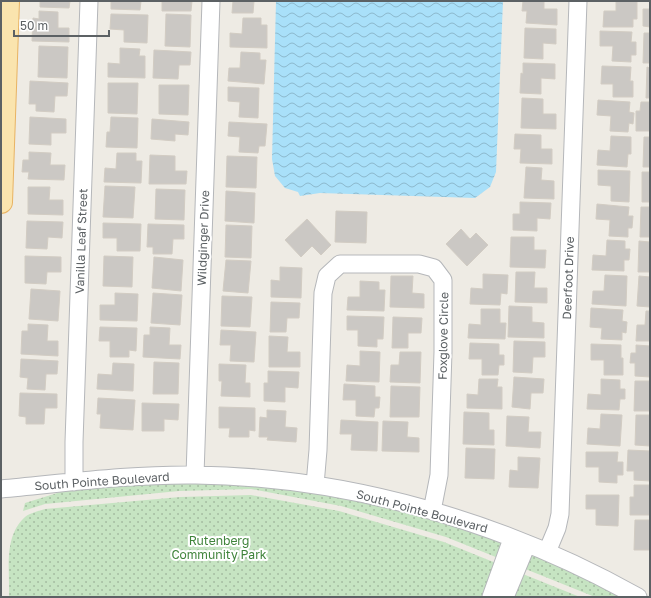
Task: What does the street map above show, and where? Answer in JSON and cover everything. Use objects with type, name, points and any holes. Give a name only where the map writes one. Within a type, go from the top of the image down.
[{"type":"main road","points":[[1,202],[8,1]]},
{"type":"street","name":"Vanilla Leaf Street","points":[[74,482],[74,434],[89,1]]},
{"type":"street","name":"Wildginger Drive","points":[[195,475],[211,1]]},
{"type":"street","name":"Deerfoot Drive","points":[[547,552],[557,528],[560,514],[578,1]]},
{"type":"street","name":"Foxglove Circle","points":[[315,485],[318,450],[324,292],[327,276],[340,264],[419,264],[434,268],[444,280],[444,352],[439,475],[432,512]]},
{"type":"street","name":"South Pointe Boulevard","points":[[1,489],[150,475],[195,475],[253,478],[315,485],[371,496],[458,519],[547,552],[613,583],[638,597]]},
{"type":"street","points":[[491,597],[519,542]]},
{"type":"street","points":[[505,597],[519,542]]},
{"type":"green space","points":[[151,484],[244,484],[290,488],[390,507],[472,531],[557,564],[624,597],[595,597],[446,537],[341,506],[251,489],[179,491],[45,504],[23,511],[25,503],[67,490]]},
{"type":"green space","name":"Rutenberg Community Park","points":[[251,495],[339,511],[444,542],[580,597],[9,597],[9,554],[13,534],[25,517],[32,513],[45,509],[180,497]]},
{"type":"water","points":[[276,1],[503,1],[496,172],[490,187],[475,198],[320,193],[300,196],[298,192],[285,188],[275,176],[272,159]]},
{"type":"building","points":[[40,1],[70,1],[69,8],[40,7]]},
{"type":"building","points":[[111,1],[141,1],[140,10],[111,9]]},
{"type":"building","points":[[162,1],[192,1],[191,11],[162,11]]},
{"type":"building","points":[[233,1],[254,1],[253,13],[232,13]]},
{"type":"building","points":[[523,1],[544,1],[544,9],[557,9],[557,25],[526,23],[527,11],[522,11]]},
{"type":"building","points":[[616,1],[637,1],[637,19],[633,19],[633,27],[603,27],[604,11],[616,11]]},
{"type":"building","points":[[643,9],[650,9],[650,27],[643,26]]},
{"type":"building","points":[[39,11],[58,12],[58,28],[69,28],[69,42],[32,41],[33,18],[39,19]]},
{"type":"building","points":[[111,14],[148,15],[147,43],[124,42],[124,30],[110,29]]},
{"type":"building","points":[[166,14],[191,15],[190,47],[165,46]]},
{"type":"building","points":[[243,18],[261,18],[261,25],[267,25],[267,48],[230,47],[230,33],[242,34]]},
{"type":"building","points":[[525,28],[556,29],[556,44],[543,43],[543,59],[524,58]]},
{"type":"building","points":[[600,31],[632,32],[631,42],[636,42],[636,55],[631,55],[631,62],[612,61],[613,46],[600,46]]},
{"type":"building","points":[[644,33],[650,33],[650,63],[643,63]]},
{"type":"building","points":[[39,46],[68,47],[67,78],[38,77]]},
{"type":"building","points":[[120,48],[140,49],[139,56],[145,56],[145,78],[108,77],[108,63],[120,64]]},
{"type":"building","points":[[154,50],[191,52],[190,65],[179,65],[178,79],[153,78]]},
{"type":"building","points":[[241,52],[260,53],[260,60],[266,60],[264,84],[228,81],[229,68],[240,68]]},
{"type":"building","points":[[523,63],[555,64],[555,79],[541,78],[541,94],[520,93]]},
{"type":"building","points":[[602,66],[631,67],[630,81],[633,81],[633,97],[613,97],[613,84],[601,84]]},
{"type":"building","points":[[647,67],[650,68],[650,98],[646,98]]},
{"type":"building","points":[[30,81],[68,83],[67,96],[55,96],[54,112],[36,111],[36,104],[29,104]]},
{"type":"building","points":[[108,83],[138,83],[137,114],[108,113]]},
{"type":"building","points":[[159,85],[189,85],[188,115],[159,114]]},
{"type":"building","points":[[228,87],[259,88],[258,118],[239,117],[240,102],[228,101]]},
{"type":"building","points":[[522,98],[543,99],[543,114],[556,114],[556,129],[521,128]]},
{"type":"building","points":[[598,100],[630,102],[629,112],[634,113],[633,124],[629,123],[628,132],[610,131],[611,116],[597,115]]},
{"type":"building","points":[[641,102],[650,102],[650,131],[636,131],[636,111],[640,111]]},
{"type":"building","points":[[30,117],[66,119],[66,133],[51,133],[51,145],[29,144]]},
{"type":"building","points":[[111,117],[138,118],[137,148],[106,147],[107,132],[110,132]]},
{"type":"building","points":[[152,119],[189,122],[188,135],[175,134],[175,141],[151,139]]},
{"type":"building","points":[[229,122],[267,124],[265,146],[259,146],[258,153],[239,152],[240,137],[228,136]]},
{"type":"building","points":[[515,134],[541,135],[541,149],[552,149],[552,164],[520,163],[521,149],[514,149]]},
{"type":"building","points":[[611,136],[631,137],[631,154],[628,154],[627,167],[597,165],[598,150],[610,151]]},
{"type":"building","points":[[644,137],[650,137],[650,167],[643,167]]},
{"type":"building","points":[[29,152],[51,153],[50,165],[65,165],[64,180],[28,179],[29,172],[22,172],[23,160],[29,160]]},
{"type":"building","points":[[117,153],[136,153],[136,161],[142,161],[141,183],[104,182],[105,168],[116,169]]},
{"type":"building","points":[[150,155],[175,156],[175,171],[187,171],[186,184],[149,184]]},
{"type":"building","points":[[227,156],[257,157],[256,188],[226,187]]},
{"type":"building","points":[[526,167],[542,168],[541,180],[554,181],[554,199],[524,198]]},
{"type":"building","points":[[598,170],[630,171],[629,202],[611,201],[611,186],[598,185]]},
{"type":"building","points":[[642,172],[650,172],[650,202],[642,202]]},
{"type":"building","points":[[105,186],[135,187],[133,218],[103,217]]},
{"type":"building","points":[[28,187],[50,187],[49,200],[63,200],[63,215],[28,214]]},
{"type":"building","points":[[156,189],[185,190],[184,220],[155,219]]},
{"type":"building","points":[[226,191],[255,193],[254,223],[225,221]]},
{"type":"building","points":[[520,202],[551,203],[550,219],[537,218],[537,231],[513,230],[513,214],[520,214]]},
{"type":"building","points":[[597,204],[629,207],[628,216],[633,216],[632,228],[628,228],[628,237],[609,236],[610,220],[596,219]]},
{"type":"building","points":[[641,207],[650,207],[650,237],[640,237]]},
{"type":"building","points":[[336,211],[367,212],[366,243],[335,242]]},
{"type":"building","points":[[307,219],[331,245],[321,255],[312,246],[301,257],[285,240]]},
{"type":"building","points":[[27,221],[63,222],[62,238],[48,237],[47,249],[26,248]]},
{"type":"building","points":[[103,223],[141,224],[140,251],[117,251],[117,238],[103,238]]},
{"type":"building","points":[[148,224],[184,225],[184,239],[173,239],[172,254],[153,254],[153,247],[147,247]]},
{"type":"building","points":[[226,225],[252,226],[251,258],[225,257]]},
{"type":"building","points":[[461,229],[470,239],[476,233],[488,245],[467,266],[446,244]]},
{"type":"building","points":[[511,237],[534,237],[534,250],[546,250],[545,268],[510,267]]},
{"type":"building","points":[[607,240],[625,241],[625,249],[630,249],[629,260],[624,260],[624,271],[592,270],[593,255],[606,256]]},
{"type":"building","points":[[639,241],[650,242],[650,272],[638,272]]},
{"type":"building","points":[[25,256],[61,257],[61,272],[47,272],[46,284],[25,283]]},
{"type":"building","points":[[104,256],[133,257],[132,287],[103,286]]},
{"type":"building","points":[[154,257],[183,260],[181,291],[152,288]]},
{"type":"building","points":[[226,260],[251,261],[248,293],[223,291]]},
{"type":"building","points":[[280,267],[302,268],[301,298],[271,297],[271,280],[280,281]]},
{"type":"building","points":[[516,272],[535,272],[534,288],[547,288],[547,303],[515,302]]},
{"type":"building","points":[[483,274],[508,275],[507,294],[501,293],[500,305],[470,304],[471,288],[483,289]]},
{"type":"building","points":[[605,275],[627,276],[626,306],[592,304],[593,291],[604,291]]},
{"type":"building","points":[[391,276],[413,276],[412,293],[424,294],[424,308],[390,307]]},
{"type":"building","points":[[639,276],[650,277],[650,307],[637,306]]},
{"type":"building","points":[[360,281],[379,282],[379,290],[385,290],[384,311],[347,310],[348,297],[360,297]]},
{"type":"building","points":[[31,289],[60,291],[58,321],[29,319]]},
{"type":"building","points":[[115,293],[138,294],[137,321],[100,320],[100,305],[115,305]]},
{"type":"building","points":[[153,293],[182,295],[180,325],[151,323]]},
{"type":"building","points":[[222,296],[252,297],[250,327],[221,326]]},
{"type":"building","points":[[271,302],[300,303],[299,318],[287,318],[286,332],[270,332]]},
{"type":"building","points":[[509,306],[532,307],[532,322],[544,323],[544,338],[508,337]]},
{"type":"building","points":[[591,308],[623,310],[622,321],[627,322],[626,333],[622,332],[622,340],[601,339],[602,328],[590,327]]},
{"type":"building","points":[[481,309],[500,309],[500,323],[506,323],[505,339],[468,338],[469,324],[481,325]]},
{"type":"building","points":[[646,311],[650,311],[650,341],[636,341],[637,325],[645,325]]},
{"type":"building","points":[[347,316],[384,317],[383,339],[377,339],[377,347],[358,346],[358,330],[347,330]]},
{"type":"building","points":[[393,317],[422,318],[421,333],[408,333],[408,348],[392,348]]},
{"type":"building","points":[[28,324],[48,325],[47,341],[58,341],[58,356],[21,354],[22,331],[28,331]]},
{"type":"building","points":[[100,327],[137,328],[136,351],[129,350],[129,357],[110,357],[110,341],[99,341]]},
{"type":"building","points":[[150,327],[170,328],[169,345],[181,345],[180,359],[143,357],[144,335],[150,335]]},
{"type":"building","points":[[221,330],[256,332],[254,362],[230,361],[231,345],[220,345]]},
{"type":"building","points":[[269,336],[288,337],[287,352],[300,352],[300,367],[269,367]]},
{"type":"building","points":[[514,341],[545,342],[545,357],[533,357],[532,373],[513,372]]},
{"type":"building","points":[[470,343],[499,344],[499,355],[504,355],[504,365],[499,365],[498,375],[482,375],[482,359],[469,359]]},
{"type":"building","points":[[591,344],[621,345],[623,375],[604,375],[604,360],[591,360]]},
{"type":"building","points":[[636,345],[650,346],[650,377],[635,376],[635,363],[630,363],[631,353],[636,353]]},
{"type":"building","points":[[360,351],[380,352],[379,382],[346,381],[347,365],[360,366]]},
{"type":"building","points":[[400,352],[421,352],[420,383],[390,382],[391,365],[399,365]]},
{"type":"building","points":[[21,359],[58,361],[57,374],[46,374],[45,390],[27,389],[28,378],[20,377]]},
{"type":"building","points":[[154,362],[179,363],[178,394],[153,394]]},
{"type":"building","points":[[113,363],[134,364],[133,391],[97,389],[98,374],[112,375]]},
{"type":"building","points":[[219,364],[246,365],[245,383],[250,383],[250,397],[221,396],[222,381],[219,381]]},
{"type":"building","points":[[268,371],[299,372],[298,388],[285,387],[285,402],[264,401],[264,383],[268,383]]},
{"type":"building","points":[[514,377],[544,379],[543,393],[531,393],[530,409],[512,407]]},
{"type":"building","points":[[479,379],[498,379],[497,387],[502,387],[502,409],[467,408],[467,394],[478,395]]},
{"type":"building","points":[[601,379],[620,380],[620,389],[625,389],[625,399],[620,399],[619,410],[587,409],[588,394],[601,395]]},
{"type":"building","points":[[635,381],[650,381],[650,411],[634,411]]},
{"type":"building","points":[[344,384],[375,386],[375,397],[380,397],[379,408],[375,408],[374,417],[356,416],[356,400],[343,400]]},
{"type":"building","points":[[391,386],[420,387],[419,417],[390,417]]},
{"type":"building","points":[[20,393],[57,394],[57,408],[45,408],[44,424],[26,424],[26,417],[19,416]]},
{"type":"building","points":[[98,398],[135,400],[133,430],[100,428],[101,414],[97,414]]},
{"type":"building","points":[[142,403],[179,404],[178,420],[164,419],[164,431],[142,431]]},
{"type":"building","points":[[219,407],[255,408],[255,431],[249,430],[249,437],[229,437],[230,428],[219,428]]},
{"type":"building","points":[[267,410],[286,411],[285,427],[297,428],[296,442],[267,440],[268,437],[259,437],[260,417],[267,418]]},
{"type":"building","points":[[464,412],[489,413],[489,430],[494,430],[494,445],[463,444]]},
{"type":"building","points":[[601,414],[622,415],[620,446],[587,444],[588,428],[600,429]]},
{"type":"building","points":[[636,415],[650,415],[650,446],[635,445]]},
{"type":"building","points":[[507,416],[529,417],[528,432],[541,432],[540,448],[506,446]]},
{"type":"building","points":[[341,420],[378,422],[377,451],[351,450],[352,434],[340,434]]},
{"type":"building","points":[[383,421],[408,422],[407,437],[419,438],[419,452],[382,451]]},
{"type":"building","points":[[466,448],[495,449],[494,479],[465,478]]},
{"type":"building","points":[[628,450],[650,451],[650,481],[634,480],[634,471],[627,471]]},
{"type":"building","points":[[586,452],[618,452],[617,462],[623,462],[623,475],[617,475],[617,483],[599,482],[599,467],[586,467]]},
{"type":"building","points":[[518,457],[540,458],[538,488],[509,487],[510,470],[518,471]]},
{"type":"building","points":[[634,485],[650,485],[650,515],[630,515],[630,497],[634,497]]},
{"type":"building","points":[[586,495],[619,495],[618,526],[596,525],[596,509],[586,509]]},
{"type":"building","points":[[635,520],[650,520],[650,550],[634,550]]}]
